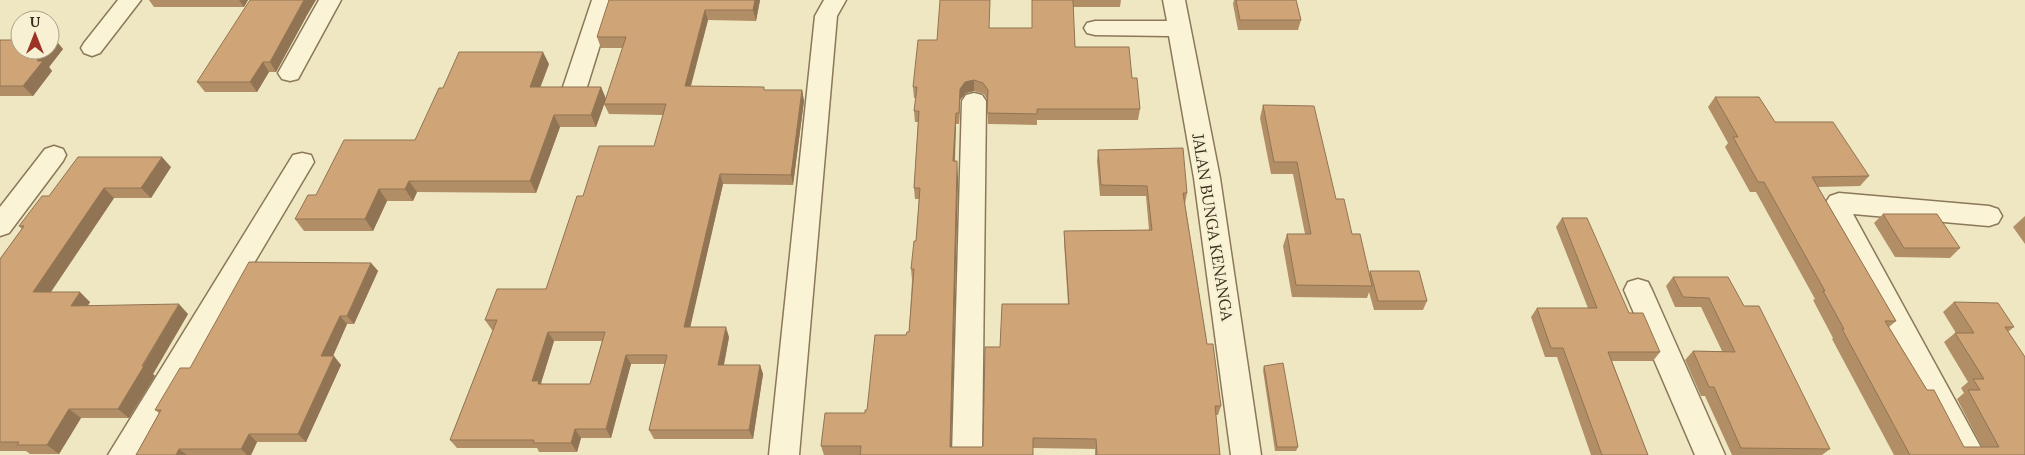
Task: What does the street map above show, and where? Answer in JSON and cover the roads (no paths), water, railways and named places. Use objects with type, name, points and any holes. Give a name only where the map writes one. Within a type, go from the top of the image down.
[{"type":"street","points":[[92,48],[130,0]]},
{"type":"street","points":[[290,73],[330,0]]},
{"type":"street","points":[[574,90],[603,0]]},
{"type":"street","points":[[784,455],[826,16],[835,0]]},
{"type":"street","name":"JALAN BUNGA KENANGA","points":[[1174,0],[1214,224],[1246,455]]},
{"type":"street","points":[[1096,28],[1179,29]]},
{"type":"street","points":[[967,455],[974,101]]},
{"type":"street","points":[[0,226],[54,155]]},
{"type":"street","points":[[123,455],[302,162]]},
{"type":"street","points":[[1970,455],[1840,215],[1837,205],[1839,203],[1989,216]]},
{"type":"street","points":[[1638,290],[1710,455]]}]
